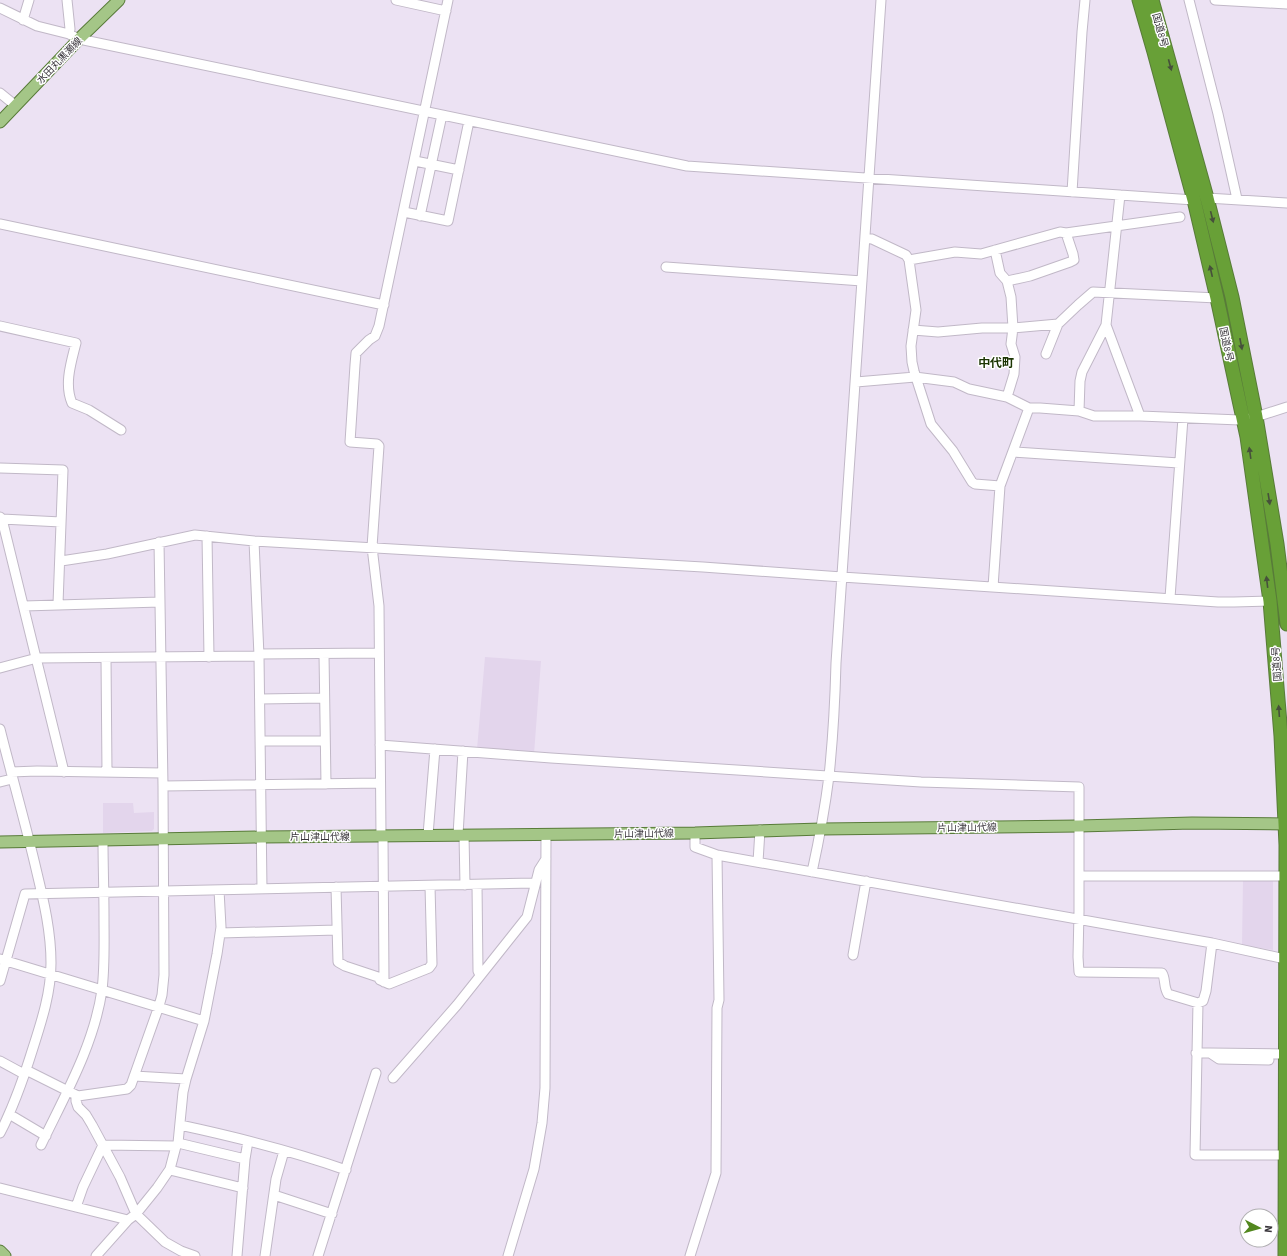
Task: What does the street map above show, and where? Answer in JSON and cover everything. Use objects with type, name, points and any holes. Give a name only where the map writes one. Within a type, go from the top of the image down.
[{"type":"highway","name":"国道8号","points":[[1139,0],[1194,200],[1217,298],[1250,418],[1250,453],[1270,601],[1280,721],[1286,824],[1285,1256]]},
{"type":"highway","name":"国道8号","points":[[1152,0],[1207,198],[1232,297],[1250,418],[1286,600],[1287,624]]},
{"type":"main road","name":"水田丸黒瀬線","points":[[0,122],[79,39],[119,0]]},
{"type":"main road","name":"片山津山代線","points":[[0,842],[261,837],[695,833],[760,830],[1192,823],[1286,824]]},
{"type":"main road","points":[[0,1251],[5,1256]]},
{"type":"street","points":[[23,20],[29,0]]},
{"type":"street","points":[[67,0],[70,29],[69,34]]},
{"type":"street","points":[[396,0],[446,11]]},
{"type":"street","points":[[384,982],[380,783],[379,606],[372,547],[379,446],[377,444],[350,442],[356,353],[368,340],[376,336],[415,161],[448,0]]},
{"type":"street","points":[[812,872],[821,829],[829,776],[834,721],[842,577],[881,0]]},
{"type":"street","points":[[1072,192],[1085,0]]},
{"type":"street","points":[[1189,0],[1237,199]]},
{"type":"street","points":[[1215,0],[1287,4]]},
{"type":"street","points":[[0,8],[47,30],[69,34],[79,39],[469,122],[522,131],[687,166],[1194,200]]},
{"type":"street","points":[[0,93],[16,106]]},
{"type":"street","points":[[420,216],[442,116]]},
{"type":"street","points":[[404,212],[448,221],[469,122]]},
{"type":"street","points":[[415,161],[459,170]]},
{"type":"street","points":[[1078,411],[1082,372],[1106,325],[1120,195]]},
{"type":"street","points":[[1207,198],[1287,203]]},
{"type":"street","points":[[909,260],[954,252],[981,254],[1060,232],[1066,233],[1180,217]]},
{"type":"street","points":[[0,224],[384,305]]},
{"type":"street","points":[[1007,281],[1030,276],[1074,260],[1066,233]]},
{"type":"street","points":[[865,238],[872,239],[906,255],[909,260],[916,310],[911,355],[915,377],[931,424],[953,451],[972,482],[1000,486]]},
{"type":"street","points":[[995,250],[1000,273],[1007,281],[1011,296],[1013,328],[1011,344],[1015,357],[1014,374],[1007,396]]},
{"type":"street","points":[[666,267],[862,281]]},
{"type":"street","points":[[1046,354],[1058,324],[1093,292],[1109,294],[1217,298]]},
{"type":"street","points":[[913,330],[938,332],[1058,324]]},
{"type":"street","points":[[1106,325],[1140,416]]},
{"type":"street","points":[[0,326],[76,343],[68,383],[72,403],[89,410],[121,430]]},
{"type":"street","points":[[856,382],[915,377],[954,382],[969,389],[1007,396],[1029,408],[1078,411],[1094,416],[1250,418],[1287,407]]},
{"type":"street","points":[[993,587],[1000,486],[1014,452],[1029,408]]},
{"type":"street","points":[[1170,598],[1183,418]]},
{"type":"street","points":[[1014,452],[1179,463]]},
{"type":"street","points":[[0,468],[62,470],[58,604]]},
{"type":"street","points":[[61,522],[1,519],[24,606],[64,772]]},
{"type":"street","points":[[60,561],[107,554],[194,535],[254,541],[703,567],[1234,602],[1270,601]]},
{"type":"street","points":[[207,536],[209,656]]},
{"type":"street","points":[[254,541],[259,655],[262,889]]},
{"type":"street","points":[[0,1062],[76,1096],[84,1096],[127,1088],[131,1085],[159,1006],[164,976],[164,892],[159,542]]},
{"type":"street","points":[[24,606],[160,602]]},
{"type":"street","points":[[0,668],[36,658],[106,658],[379,652]]},
{"type":"street","points":[[324,654],[324,741],[326,784]]},
{"type":"street","points":[[106,658],[107,772]]},
{"type":"street","points":[[260,699],[324,698]]},
{"type":"street","points":[[0,729],[11,775],[30,841],[42,894],[49,931],[51,963],[46,1002],[25,1072],[0,1133]]},
{"type":"street","points":[[260,741],[324,741]]},
{"type":"street","points":[[380,745],[921,782],[1079,787],[1079,972],[1162,973],[1164,976],[1164,988],[1168,994],[1198,1003],[1203,1002],[1206,991],[1212,944]]},
{"type":"street","points":[[428,835],[435,749]]},
{"type":"street","points":[[463,751],[461,835],[465,885]]},
{"type":"street","points":[[0,782],[11,775],[37,771],[162,773]]},
{"type":"street","points":[[163,786],[261,786],[380,783]]},
{"type":"street","points":[[758,862],[760,830]]},
{"type":"street","points":[[695,833],[695,847],[717,855],[1212,944],[1285,959]]},
{"type":"street","points":[[508,1256],[534,1169],[542,1123],[545,1088],[547,904],[546,834]]},
{"type":"street","points":[[41,1145],[67,1092],[90,1039],[102,989],[104,957],[103,840]]},
{"type":"street","points":[[690,1256],[716,1173],[719,1000],[717,855]]},
{"type":"street","points":[[393,1078],[457,1005],[527,917],[538,870],[546,859]]},
{"type":"street","points":[[1079,876],[1286,876]]},
{"type":"street","points":[[853,955],[866,881]]},
{"type":"street","points":[[0,981],[3,960],[25,894],[535,883]]},
{"type":"street","points":[[477,885],[478,971],[480,975]]},
{"type":"street","points":[[336,888],[338,962],[378,977],[380,980],[389,984],[429,968],[432,964],[430,886]]},
{"type":"street","points":[[96,1256],[149,1199],[170,1169],[177,1144],[186,1080],[204,1021],[220,933],[219,890]]},
{"type":"street","points":[[531,902],[547,904]]},
{"type":"street","points":[[220,933],[337,930]]},
{"type":"street","points":[[3,960],[159,1006],[204,1021]]},
{"type":"street","points":[[1198,1003],[1194,1155],[1286,1155]]},
{"type":"street","points":[[1196,1053],[1285,1054]]},
{"type":"street","points":[[1210,1053],[1219,1059],[1269,1060]]},
{"type":"street","points":[[318,1256],[376,1073]]},
{"type":"street","points":[[134,1076],[186,1080]]},
{"type":"street","points":[[76,1096],[78,1107],[86,1115],[103,1145],[120,1177],[136,1214],[148,1227],[180,1254],[195,1256]]},
{"type":"street","points":[[9,1114],[46,1136]]},
{"type":"street","points":[[180,1125],[248,1141],[321,1161],[346,1170]]},
{"type":"street","points":[[237,1256],[245,1159],[248,1141]]},
{"type":"street","points":[[103,1145],[177,1144],[245,1159]]},
{"type":"street","points":[[76,1206],[83,1187],[103,1145]]},
{"type":"street","points":[[265,1256],[276,1179],[284,1151]]},
{"type":"street","points":[[170,1169],[243,1188]]},
{"type":"street","points":[[0,1188],[128,1220]]},
{"type":"street","points":[[274,1194],[332,1214]]},
{"type":"shaded area","points":[[485,657],[541,661],[534,754],[477,749]]},
{"type":"shaded area","points":[[103,803],[133,803],[134,813],[154,812],[154,829],[152,831],[103,833]]},
{"type":"shaded area","points":[[1273,880],[1273,950],[1242,945],[1243,881]]},
{"type":"district","name":"中代町","points":[[996,363]]}]
